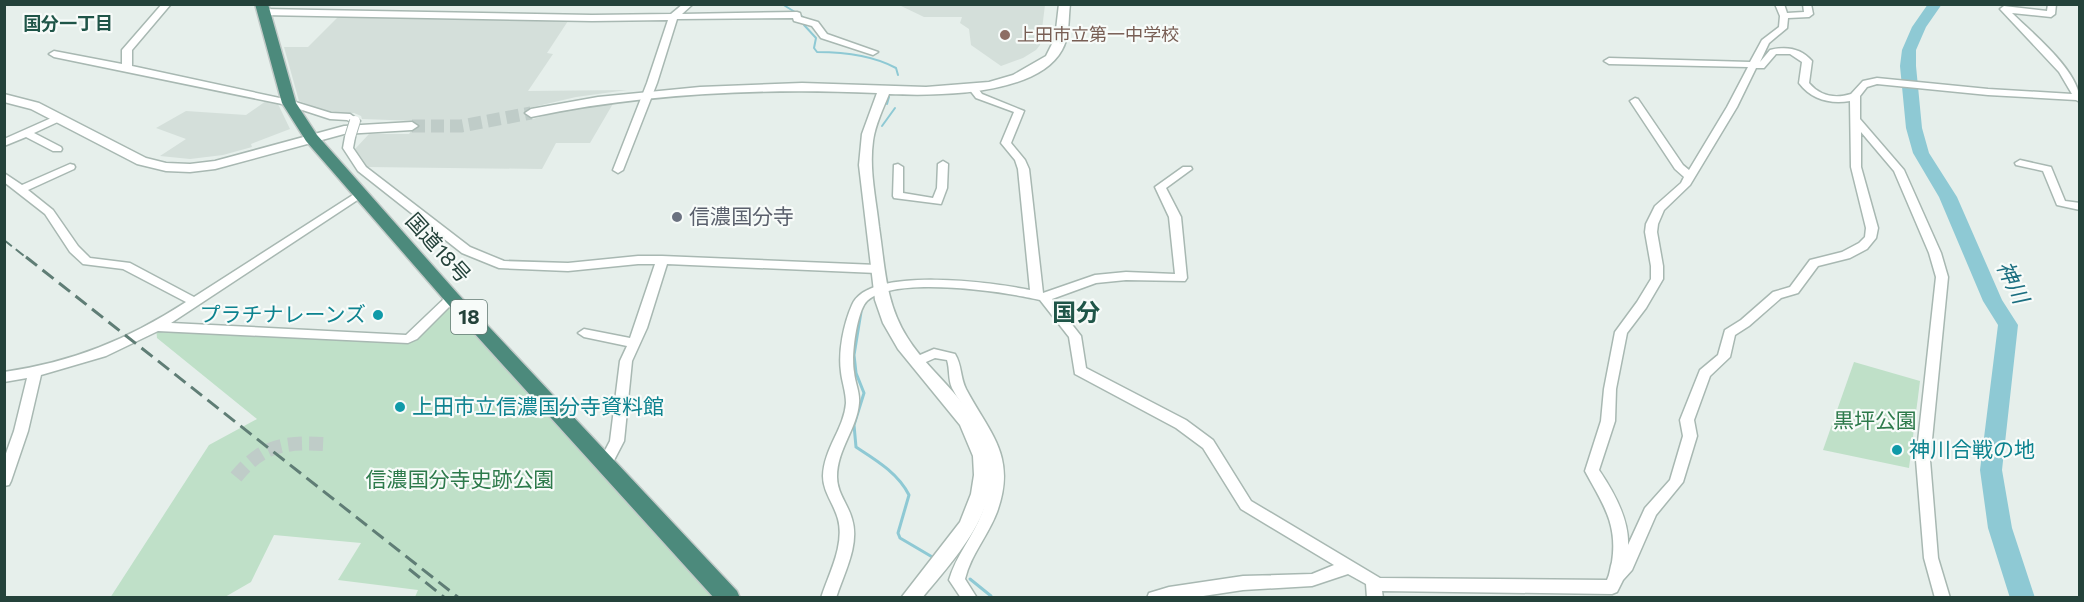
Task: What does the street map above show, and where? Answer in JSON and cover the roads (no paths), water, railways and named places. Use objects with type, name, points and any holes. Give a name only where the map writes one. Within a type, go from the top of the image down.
[{"type":"highway","name":"国道18号","points":[[262,8],[289,103],[311,138],[452,298],[729,597]]},
{"type":"street","points":[[127,68],[127,50],[167,4]]},
{"type":"street","points":[[618,170],[648,94],[674,16],[688,4]]},
{"type":"street","points":[[531,113],[575,103],[648,94],[806,87],[974,89],[1019,77],[1053,56],[1062,39],[1065,4]]},
{"type":"street","points":[[1617,576],[1621,539],[1617,521],[1601,483],[1592,471],[1608,421],[1610,389],[1621,332],[1642,305],[1657,279],[1657,266],[1650,232],[1659,208],[1678,193],[1690,177],[1732,107],[1766,42],[1783,28],[1784,16],[1779,4]]},
{"type":"street","points":[[1784,16],[1809,14],[1807,4]]},
{"type":"street","points":[[1610,61],[1762,66],[1773,52],[1795,53],[1807,61],[1804,83],[1811,91],[1832,99],[1843,100],[1855,96],[1865,83],[1877,81],[2079,98],[2072,82],[2063,71],[2004,9],[2051,14],[2052,4]]},
{"type":"street","points":[[262,8],[592,18],[797,15],[797,19],[801,22],[815,24],[824,36],[873,52]]},
{"type":"street","points":[[54,54],[289,103],[330,116],[350,117],[355,121],[348,148],[362,169],[466,250],[503,265],[568,267],[662,260],[877,269]]},
{"type":"street","points":[[885,88],[867,147],[880,291],[894,328],[905,346],[967,423],[979,450],[983,473],[976,508],[967,528],[951,552],[910,597]]},
{"type":"street","points":[[974,89],[979,96],[1019,111],[1019,116],[1010,130],[1006,143],[1022,161],[1025,169],[1024,182],[1041,296],[1075,336],[1080,371],[1181,424],[1208,444],[1246,505],[1348,567],[1374,590],[1378,584],[1612,586],[1617,576],[1627,566],[1650,512],[1676,482],[1690,436],[1687,420],[1705,373],[1724,357],[1729,333],[1745,323],[1777,295],[1794,290],[1814,263],[1846,255],[1863,246],[1870,238],[1872,228],[1856,167],[1855,96]]},
{"type":"street","points":[[4,98],[24,102],[142,161],[159,167],[182,168],[216,164],[311,138],[362,127],[412,126]]},
{"type":"street","points":[[1635,101],[1679,167],[1690,177]]},
{"type":"street","points":[[4,143],[58,118]]},
{"type":"street","points":[[1856,120],[1899,170],[1935,253],[1942,277],[1923,460],[1931,558],[1943,597]]},
{"type":"street","points":[[27,133],[57,149]]},
{"type":"street","points":[[2020,163],[2047,168],[2061,203],[2079,207]]},
{"type":"street","points":[[898,167],[898,196],[937,202],[942,188],[943,164]]},
{"type":"street","points":[[21,189],[70,167]]},
{"type":"street","points":[[828,597],[847,534],[845,520],[832,492],[829,478],[834,446],[852,407],[852,389],[847,370],[850,344],[861,300],[880,291],[908,284],[972,284],[1041,296],[1095,279],[1126,276],[1181,278],[1175,217],[1160,187],[1187,169]]},
{"type":"street","points":[[4,176],[49,212],[74,249],[87,261],[126,266],[195,302]]},
{"type":"street","points":[[4,376],[35,373],[110,351],[156,327],[360,195]]},
{"type":"street","points":[[605,464],[617,441],[626,361],[662,260]]},
{"type":"street","points":[[156,327],[408,339],[452,298]]},
{"type":"street","points":[[585,333],[634,343]]},
{"type":"street","points":[[917,361],[934,353],[951,357],[956,364],[957,382],[993,446],[997,484],[990,513],[959,568],[957,580],[970,597]]},
{"type":"street","points":[[4,481],[21,431],[35,373]]},
{"type":"street","points":[[1164,596],[1243,583],[1312,580],[1348,567]]},
{"type":"waterway","points":[[782,4],[803,17],[804,25],[816,38],[814,48],[817,52],[868,57],[896,68],[898,75]]},
{"type":"waterway","name":"神川","points":[[1935,4],[1919,27],[1909,50],[1908,66],[1914,128],[1921,153],[1948,197],[1993,301],[2008,325],[1991,470],[2000,528],[2023,598]]},
{"type":"waterway","points":[[887,104],[889,97]]},
{"type":"waterway","points":[[882,126],[895,108]]},
{"type":"waterway","points":[[861,312],[854,355],[856,373],[864,393],[854,425],[856,447],[886,468],[899,480],[909,495],[898,533],[900,538],[934,558]]},
{"type":"waterway","points":[[970,579],[991,596]]},
{"type":"tunnel","points":[[412,126],[461,126],[531,113]]},
{"type":"tunnel","points":[[236,477],[255,458],[275,448],[297,444],[324,444]]},
{"type":"railway","points":[[4,240],[28,259]]},
{"type":"railway","points":[[26,257],[459,598]]},
{"type":"railway","points":[[409,569],[445,598]]},
{"type":"place","name":"上田市立第一中学校","points":[[1005,35]]},
{"type":"place","name":"信濃国分寺","points":[[677,217]]},
{"type":"place","name":"プラチナレーンズ","points":[[378,315]]},
{"type":"place","name":"上田市立信濃国分寺資料館","points":[[400,407]]},
{"type":"place","name":"神川合戦の地","points":[[1897,450]]},
{"type":"district","name":"国分一丁目","points":[[68,24]]},
{"type":"district","name":"国分","points":[[1076,313]]},
{"type":"park label","name":"黒坪公園","points":[[1875,421]]},
{"type":"park label","name":"信濃国分寺史跡公園","points":[[460,480]]}]
